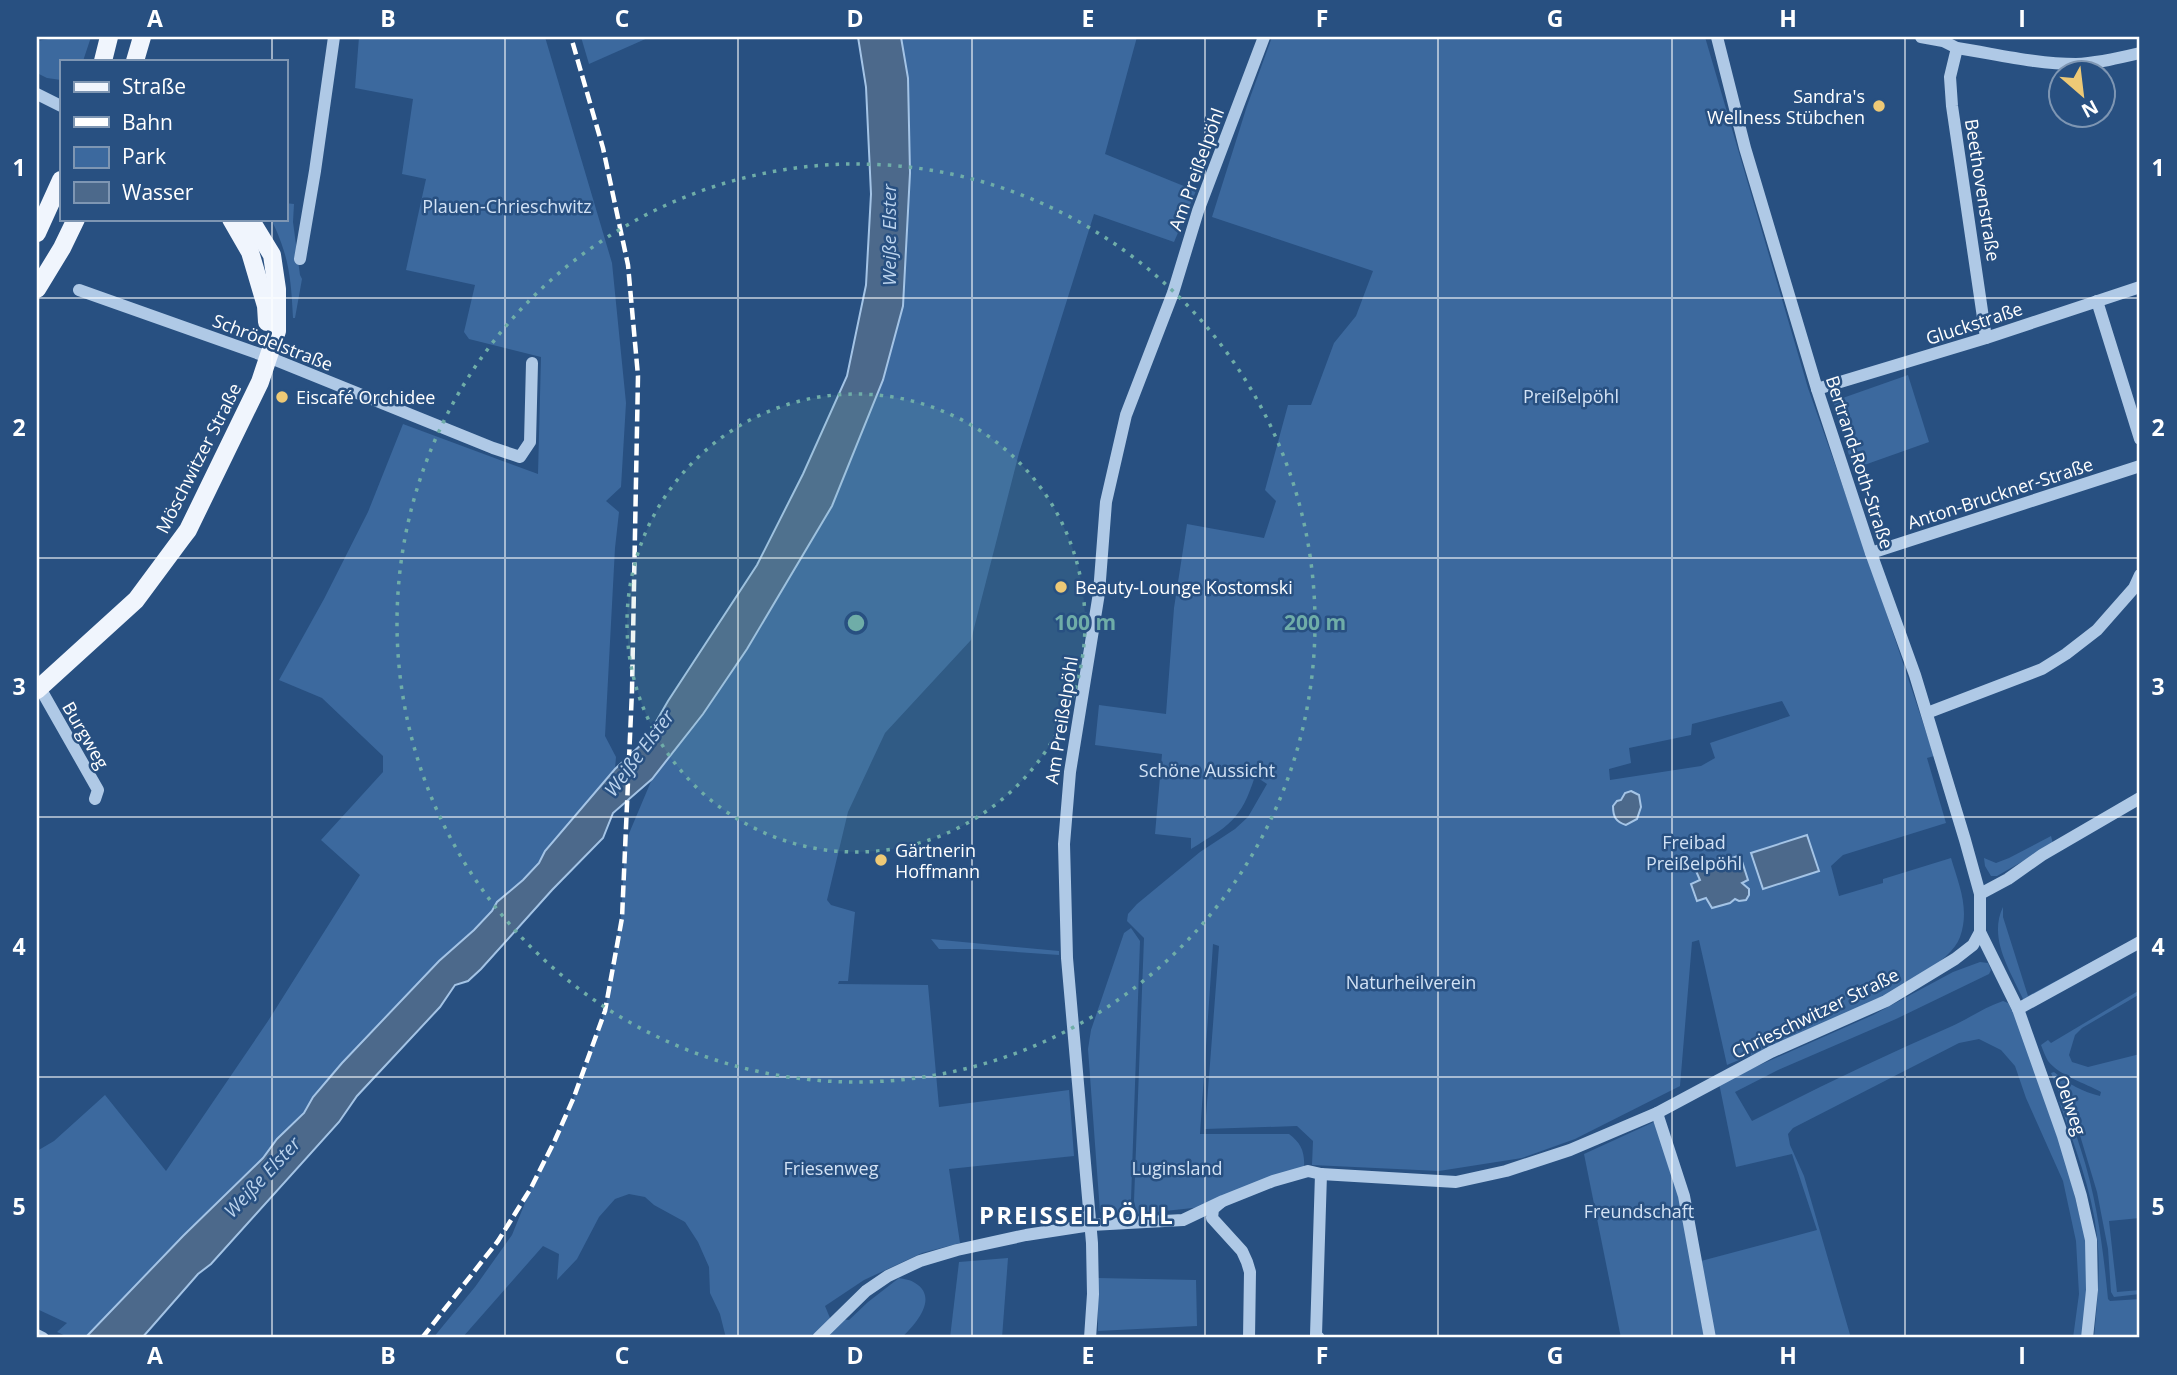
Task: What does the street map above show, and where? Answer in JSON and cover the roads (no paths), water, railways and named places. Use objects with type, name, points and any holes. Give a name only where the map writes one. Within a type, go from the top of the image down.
[{"type":"main road","points":[[103,60],[109,37]]},
{"type":"main road","points":[[135,60],[142,37]]},
{"type":"main road","points":[[37,233],[60,182]]},
{"type":"main road","points":[[37,289],[76,220]]},
{"type":"main road","name":"Möschwitzer Straße","points":[[232,220],[250,252],[266,306],[268,357]]},
{"type":"main road","name":"Möschwitzer Straße","points":[[38,689],[136,600],[188,530],[260,382],[277,331],[277,289],[272,255],[251,220]]},
{"type":"street","points":[[300,259],[334,37]]},
{"type":"street","name":"Am Preißelpöhl","points":[[1090,1338],[1093,1294],[1091,1225],[1066,958],[1064,844],[1070,772],[1099,593],[1106,502],[1126,415],[1173,293],[1198,211],[1264,37]]},
{"type":"street","name":"Bertrand-Roth-Straße","points":[[1717,37],[1745,148],[1817,389],[1927,713],[1980,894]]},
{"type":"street","points":[[1921,37],[1943,41],[1957,48],[2056,63],[2079,64],[2114,60],[2140,53]]},
{"type":"street","name":"Beethovenstraße","points":[[1957,48],[1950,77],[1952,106],[1986,338]]},
{"type":"street","points":[[37,94],[60,106]]},
{"type":"street","name":"Gluckstraße","points":[[1817,389],[1986,338],[2140,287]]},
{"type":"street","name":"Schrödelstraße","points":[[79,290],[268,357],[494,449],[520,457],[530,442],[532,363]]},
{"type":"street","points":[[2097,301],[2140,439]]},
{"type":"street","name":"Anton-Bruckner-Straße","points":[[1871,553],[2140,466]]},
{"type":"street","points":[[1927,713],[2042,669],[2066,654],[2097,630],[2134,588],[2140,575]]},
{"type":"street","name":"Burgweg","points":[[38,689],[98,790],[95,799]]},
{"type":"street","points":[[1980,894],[2140,798]]},
{"type":"street","name":"Oelweg","points":[[1980,894],[1980,932],[2018,1009],[2081,1196],[2091,1240],[2092,1290],[2087,1338]]},
{"type":"street","name":"Chrieschwitzer Straße","points":[[818,1338],[866,1291],[888,1276],[919,1261],[957,1250],[1091,1225],[1183,1220],[1223,1200],[1308,1171],[1456,1182],[1506,1171],[1570,1150],[1657,1113],[1771,1052],[1886,1000],[1955,959],[1973,945],[1980,932]]},
{"type":"street","points":[[2018,1009],[2140,942]]},
{"type":"street","points":[[1657,1113],[1684,1196],[1710,1338]]},
{"type":"street","points":[[1319,1338],[1316,1335],[1321,1174]]},
{"type":"street","points":[[1223,1200],[1213,1209],[1212,1219],[1242,1251],[1247,1262],[1250,1272],[1249,1338]]},
{"type":"street","points":[[37,1335],[43,1338]]},
{"type":"water","name":"Weiße Elster","points":[[858,37],[901,37],[908,78],[910,173],[903,306],[883,380],[832,506],[747,649],[703,714],[652,779],[613,813],[603,838],[481,969],[468,981],[455,985],[440,1007],[357,1096],[339,1122],[142,1338],[85,1338],[263,1158],[277,1139],[304,1113],[313,1097],[342,1063],[439,961],[474,930],[497,902],[539,863],[545,851],[615,769],[645,741],[757,565],[803,474],[847,376],[866,285],[871,194],[866,87]]},
{"type":"water","points":[[1631,791],[1639,795],[1641,807],[1637,819],[1626,825],[1616,818],[1613,806],[1625,793]]},
{"type":"water","points":[[1807,835],[1819,871],[1763,889],[1751,853]]},
{"type":"water","points":[[1740,855],[1748,880],[1742,883],[1749,889],[1746,900],[1735,899],[1712,908],[1706,898],[1697,901],[1691,884],[1700,880],[1696,871]]},
{"type":"railway","points":[[422,1338],[498,1241],[531,1188],[555,1140],[574,1097],[605,1011],[622,918],[632,691],[638,376],[628,265],[603,148],[571,37]]},
{"type":"place","name":"Sandra's Wellness Stübchen","points":[[1879,106]]},
{"type":"place","name":"Eiscafé Orchidee","points":[[282,397]]},
{"type":"place","name":"Beauty-Lounge Kostomski","points":[[1061,587]]},
{"type":"place","name":"Gärtnerin Hoffmann","points":[[881,860]]},
{"type":"district","name":"PREISSELPÖHL","points":[[1077,1214]]},
{"type":"park label","name":"Plauen-Chrieschwitz","points":[[507,206]]},
{"type":"park label","name":"Preißelpöhl","points":[[1571,396]]},
{"type":"park label","name":"Schöne Aussicht","points":[[1207,770]]},
{"type":"park label","name":"Freibad Preißelpöhl","points":[[1694,852]]},
{"type":"park label","name":"Naturheilverein","points":[[1411,982]]},
{"type":"park label","name":"Friesenweg","points":[[831,1168]]},
{"type":"park label","name":"Luginsland","points":[[1177,1168]]},
{"type":"park label","name":"Freundschaft","points":[[1639,1211]]}]
